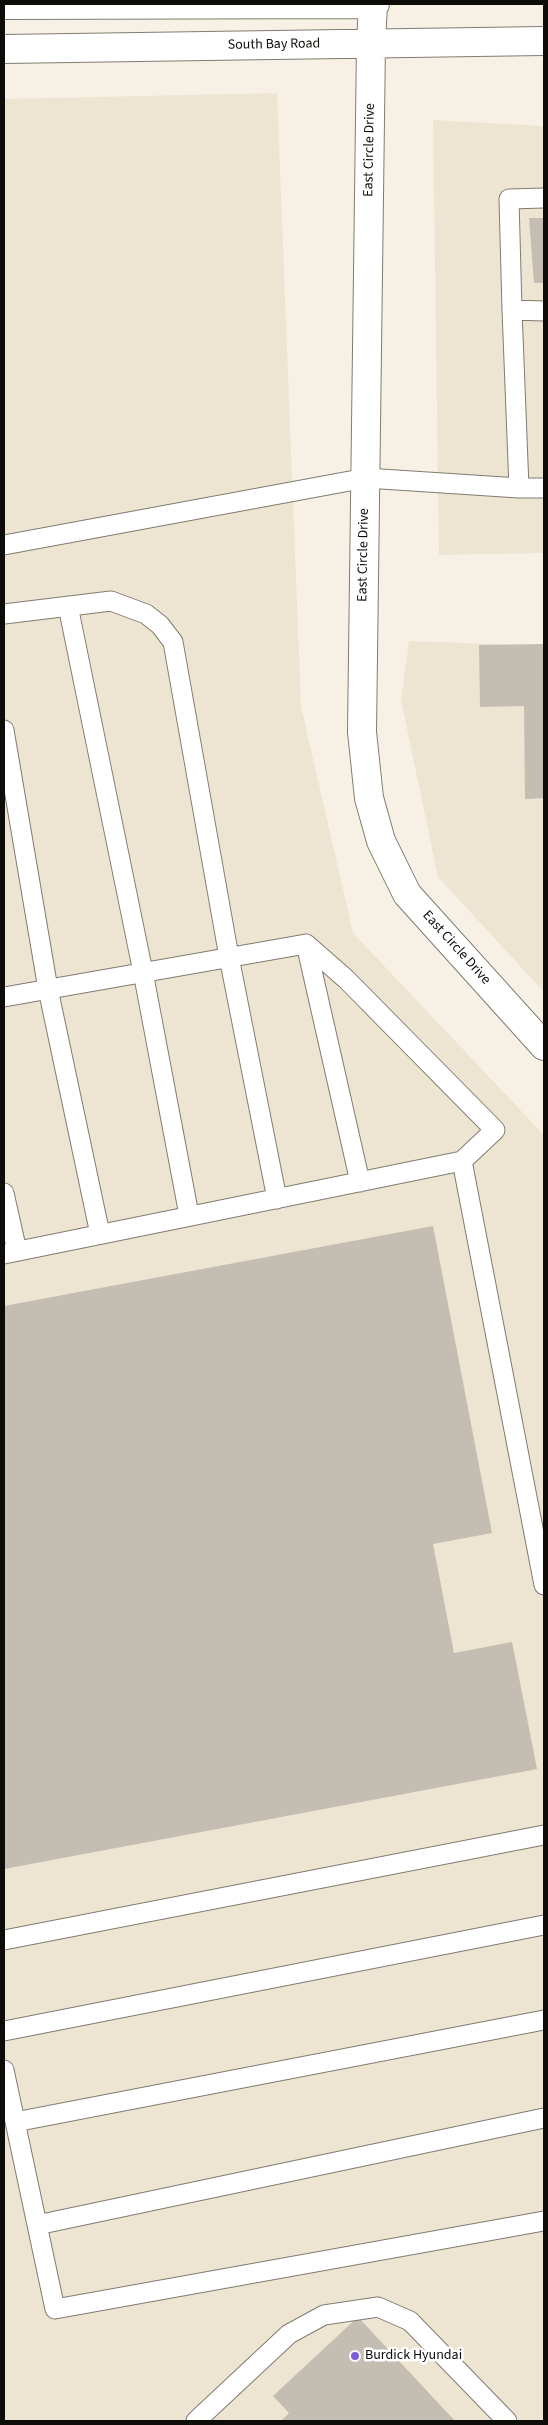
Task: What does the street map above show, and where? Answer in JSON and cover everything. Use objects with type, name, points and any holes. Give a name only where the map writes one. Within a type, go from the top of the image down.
[{"type":"street","points":[[4,5],[374,4]]},
{"type":"street","name":"East Circle Drive","points":[[374,4],[371,43],[362,732],[369,798],[381,841],[407,894],[544,1046]]},
{"type":"street","name":"South Bay Road","points":[[4,49],[544,41]]},
{"type":"lane","points":[[519,488],[509,199],[544,198]]},
{"type":"lane","points":[[512,310],[544,311]]},
{"type":"lane","points":[[4,545],[366,478],[544,488]]},
{"type":"lane","points":[[4,614],[111,601],[146,614],[160,625],[173,642],[229,957],[277,1199]]},
{"type":"lane","points":[[68,606],[143,972],[189,1215]]},
{"type":"lane","points":[[4,730],[48,989],[100,1234]]},
{"type":"lane","points":[[4,996],[306,944]]},
{"type":"lane","points":[[4,1193],[10,1252],[462,1161],[495,1130],[346,979],[306,944]]},
{"type":"lane","points":[[306,944],[360,1182]]},
{"type":"lane","points":[[462,1161],[544,1585]]},
{"type":"lane","points":[[4,1940],[544,1835]]},
{"type":"lane","points":[[4,2031],[544,1925]]},
{"type":"lane","points":[[15,2122],[544,2020]]},
{"type":"lane","points":[[4,2070],[55,2309],[544,2221]]},
{"type":"lane","points":[[37,2225],[544,2118]]},
{"type":"lane","points":[[196,2421],[289,2334],[324,2316],[378,2307],[410,2321],[507,2421]]},
{"type":"shaded area","points":[[277,93],[301,706],[353,933],[544,1135],[544,2421],[4,2421],[4,99]]},
{"type":"shaded area","points":[[433,120],[544,126],[544,553],[439,555]]},
{"type":"shaded area","points":[[409,641],[544,646],[544,992],[438,877],[401,700]]},
{"type":"building","points":[[529,218],[544,218],[544,283],[534,283]]},
{"type":"building","points":[[544,644],[544,798],[525,799],[524,706],[480,707],[479,645]]},
{"type":"building","points":[[433,1226],[492,1533],[433,1544],[454,1653],[512,1642],[537,1769],[4,1869],[4,1306]]},
{"type":"building","name":"Burdick Hyundai","points":[[358,2317],[455,2421],[281,2421],[289,2413],[273,2396]]},
{"type":"place","name":"Burdick Hyundai","points":[[355,2356]]}]
